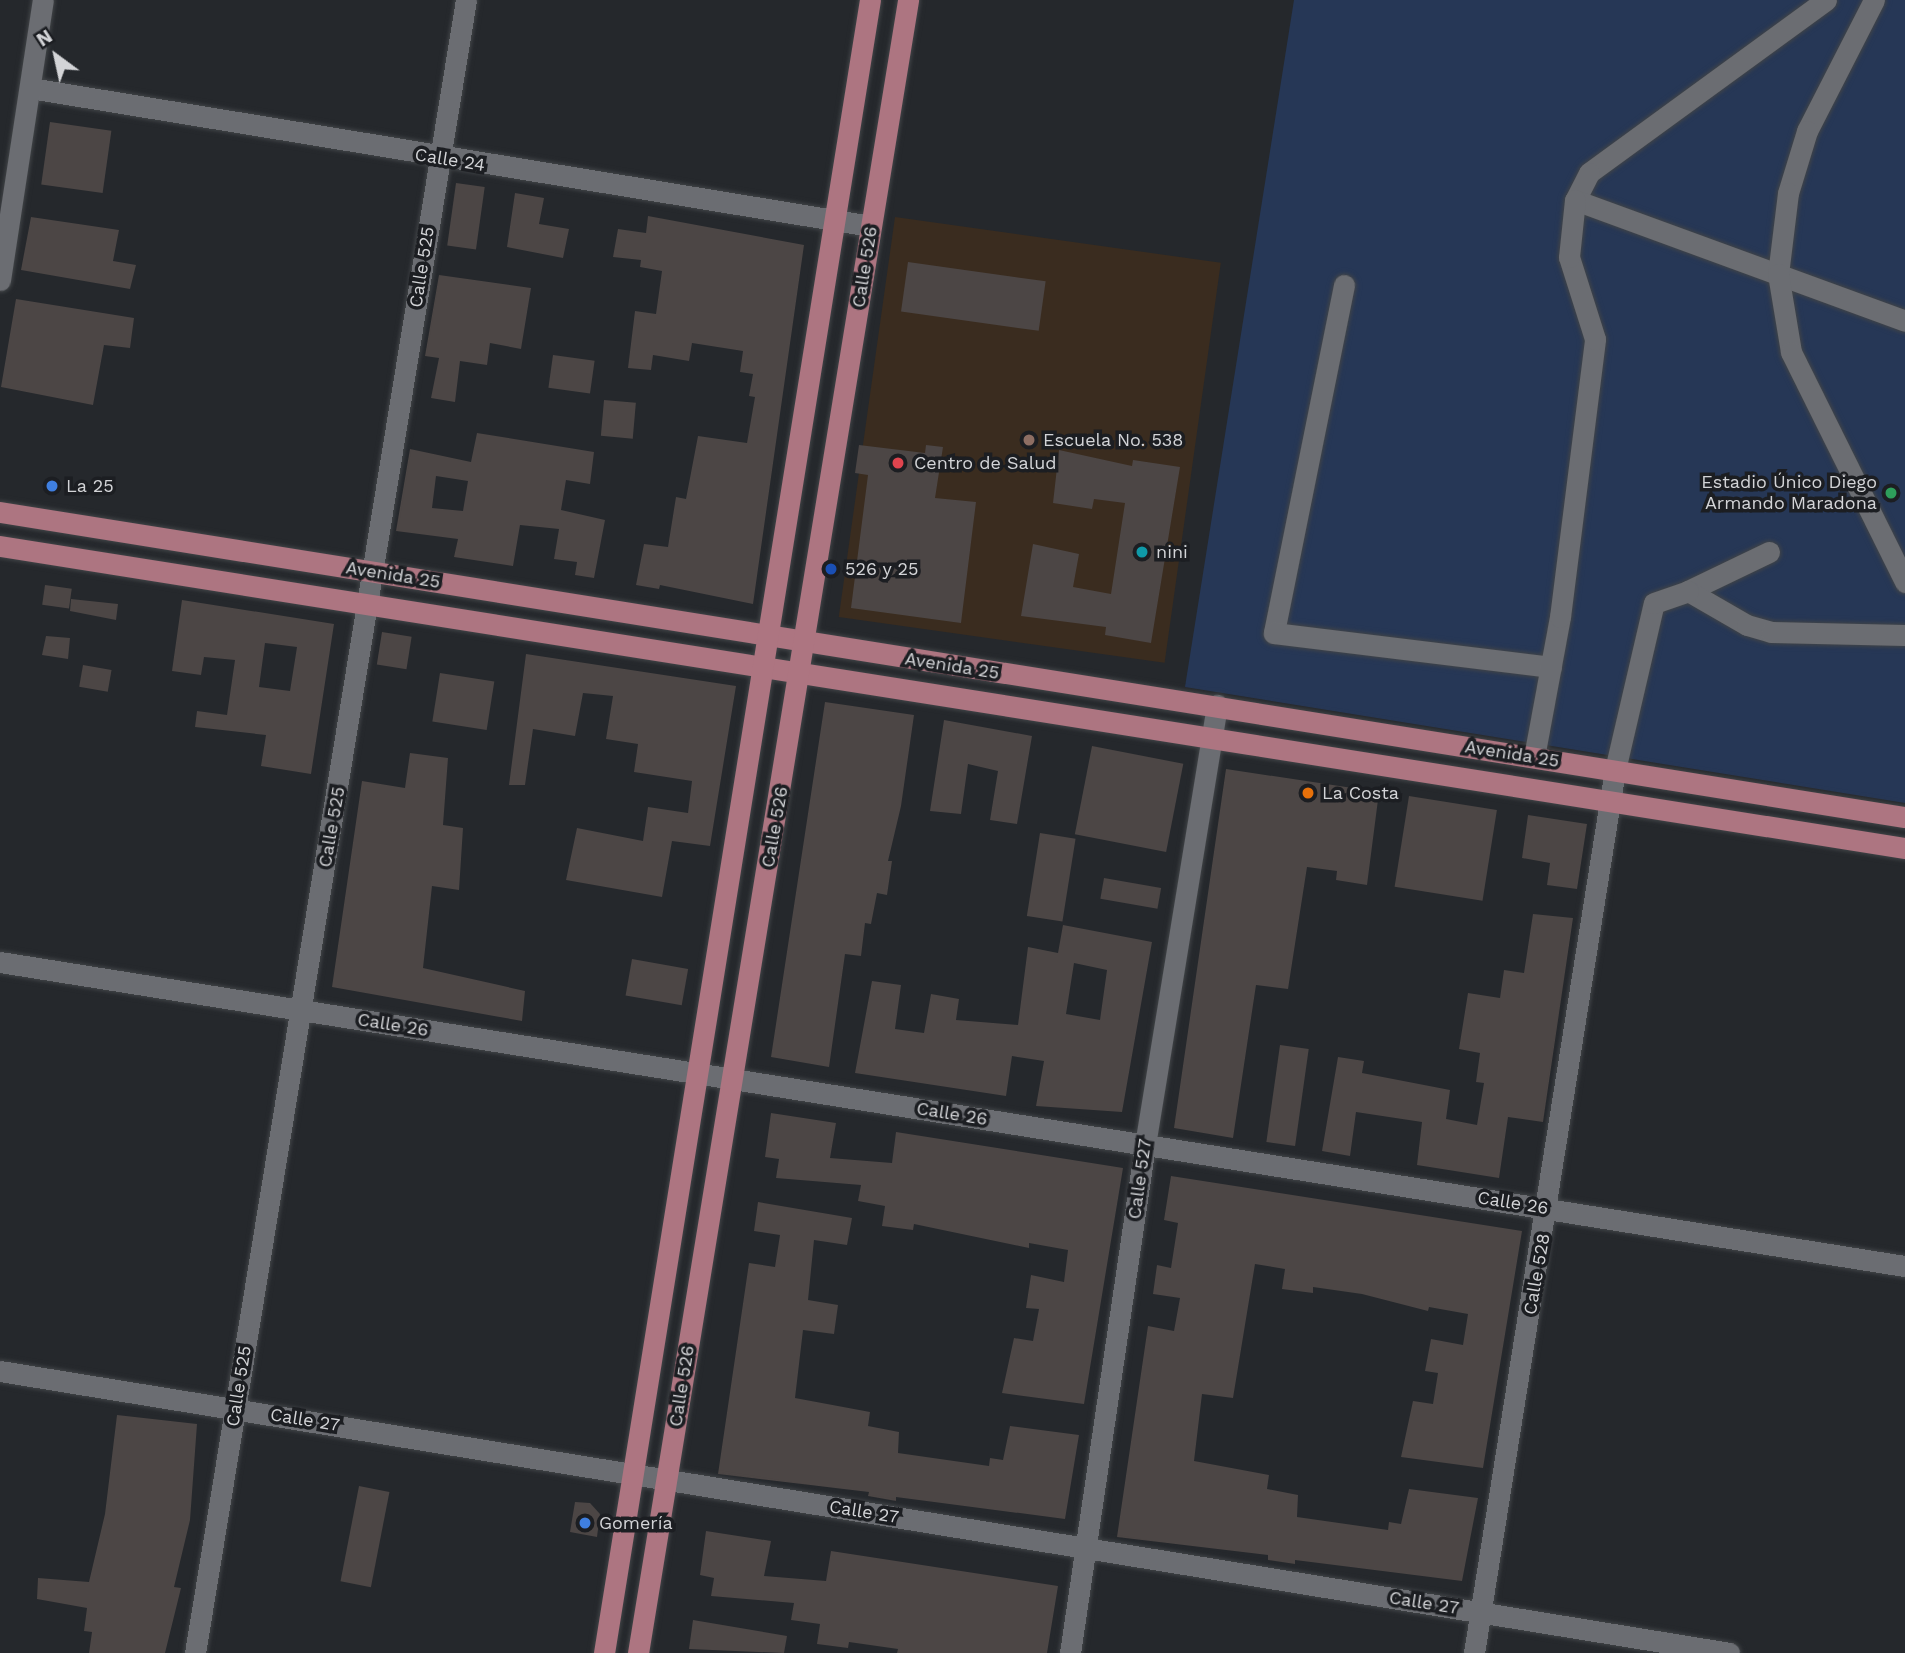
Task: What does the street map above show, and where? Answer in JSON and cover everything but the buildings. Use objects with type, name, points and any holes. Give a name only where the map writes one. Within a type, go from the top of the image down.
[{"type":"main road","name":"Calle 526","points":[[604,1653],[870,0]]},
{"type":"main road","name":"Calle 526","points":[[638,1653],[801,675],[908,0]]},
{"type":"main road","name":"Avenida 25","points":[[0,512],[804,643],[1217,705],[1905,817]]},
{"type":"main road","name":"Avenida 25","points":[[0,546],[368,608],[1210,736],[1905,848]]},
{"type":"street","points":[[0,280],[43,0]]},
{"type":"street","name":"Calle 525","points":[[195,1653],[466,0]]},
{"type":"street","points":[[1534,757],[1551,667],[1595,339],[1569,257],[1575,200],[1589,173],[1826,0]]},
{"type":"street","points":[[1874,0],[1807,131],[1788,193],[1778,274],[1791,352],[1905,582]]},
{"type":"street","name":"Calle 24","points":[[30,88],[438,158],[871,226]]},
{"type":"street","points":[[1575,200],[1905,321]]},
{"type":"street","points":[[1343,285],[1274,633],[1551,667]]},
{"type":"street","points":[[1688,591],[1769,552]]},
{"type":"street","points":[[1688,591],[1747,625],[1771,632],[1905,635]]},
{"type":"street","name":"Calle 528","points":[[1474,1653],[1548,1209],[1615,770],[1654,603],[1688,591]]},
{"type":"street","name":"Calle 527","points":[[1070,1653],[1088,1548],[1145,1145],[1217,705]]},
{"type":"street","name":"Calle 26","points":[[0,962],[1905,1266]]},
{"type":"street","name":"Calle 27","points":[[0,1370],[1729,1653]]},
{"type":"shaded area","points":[[1294,0],[1905,0],[1905,803],[1185,687]]},
{"type":"shaded area","name":"Escuela No. 538","points":[[895,217],[1221,263],[1165,663],[839,617]]},
{"type":"place","name":"Escuela No. 538","points":[[1029,440]]},
{"type":"place","name":"Centro de Salud","points":[[898,463]]},
{"type":"place","name":"La 25","points":[[52,486]]},
{"type":"place","name":"Estadio Único Diego Armando Maradona","points":[[1891,493]]},
{"type":"place","name":"nini","points":[[1142,552]]},
{"type":"place","name":"526 y 25","points":[[831,569]]},
{"type":"place","name":"La Costa","points":[[1308,793]]},
{"type":"place","name":"Gomería","points":[[585,1523]]}]
